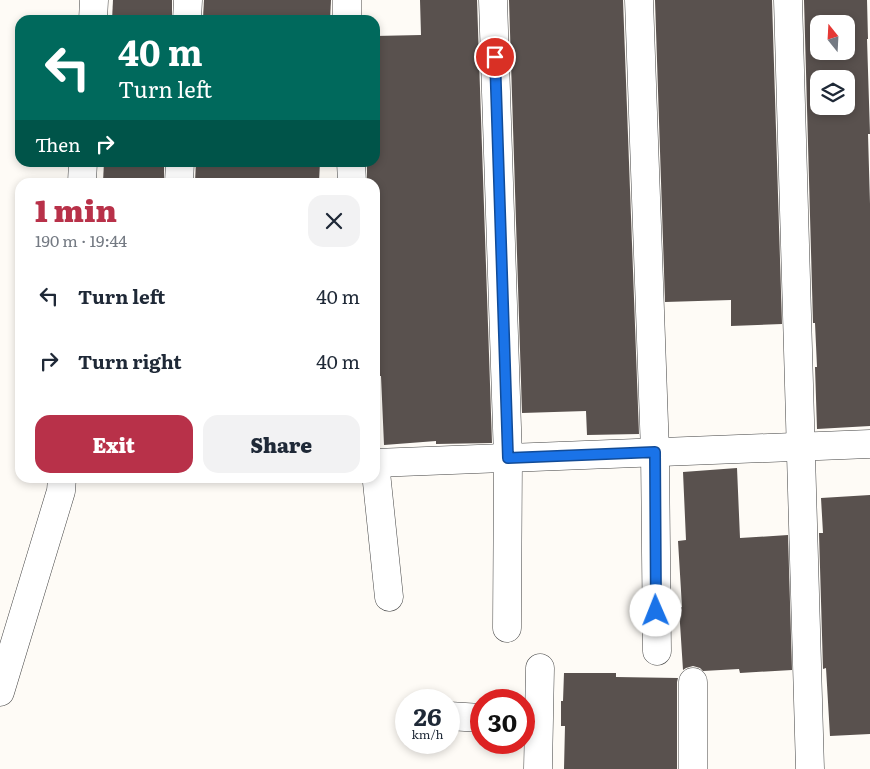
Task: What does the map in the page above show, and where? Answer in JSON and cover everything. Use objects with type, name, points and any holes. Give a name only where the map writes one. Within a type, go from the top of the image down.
[{"type":"street","points":[[93,15],[94,0]]},
{"type":"street","points":[[187,15],[188,0]]},
{"type":"street","points":[[347,0],[347,15]]},
{"type":"street","points":[[493,0],[508,458],[507,628]]},
{"type":"street","points":[[639,0],[655,452],[656,651]]},
{"type":"street","points":[[788,0],[810,769]]},
{"type":"street","points":[[380,463],[870,444]]},
{"type":"street","points":[[0,627],[40,506],[45,483]]},
{"type":"street","points":[[0,692],[61,491],[62,483]]},
{"type":"street","points":[[377,483],[389,597]]},
{"type":"street","points":[[535,697],[540,668]]},
{"type":"street","points":[[693,682],[693,769]]},
{"type":"street","points":[[535,748],[538,769]]},
{"type":"building","points":[[113,0],[172,0],[172,15],[112,15]]},
{"type":"building","points":[[204,0],[331,0],[330,15],[203,15]]},
{"type":"building","points":[[420,0],[477,0],[492,443],[436,444],[436,441],[384,445],[380,376],[380,178],[367,178],[367,167],[380,167],[380,36],[421,35]]},
{"type":"building","points":[[509,0],[623,0],[639,434],[587,435],[586,411],[522,413]]},
{"type":"building","points":[[655,0],[772,0],[782,324],[731,326],[731,300],[665,302]]},
{"type":"building","points":[[804,0],[867,0],[870,134],[868,134],[870,204],[870,426],[817,429],[815,323],[813,323]]},
{"type":"building","points":[[104,167],[164,167],[164,178],[103,178]]},
{"type":"building","points":[[196,167],[320,167],[319,178],[195,178]]},
{"type":"building","points":[[737,468],[740,538],[788,535],[792,670],[740,673],[739,669],[703,671],[693,666],[683,670],[679,608],[682,607],[678,541],[686,540],[683,472]]},
{"type":"building","points":[[870,495],[870,734],[830,736],[826,668],[823,669],[819,533],[823,533],[821,498]]},
{"type":"building","points":[[564,673],[616,673],[616,677],[678,678],[677,769],[564,769],[565,726],[561,726],[561,701],[563,701]]},
{"type":"route","points":[[495,57],[508,458],[655,452],[656,611]]}]
